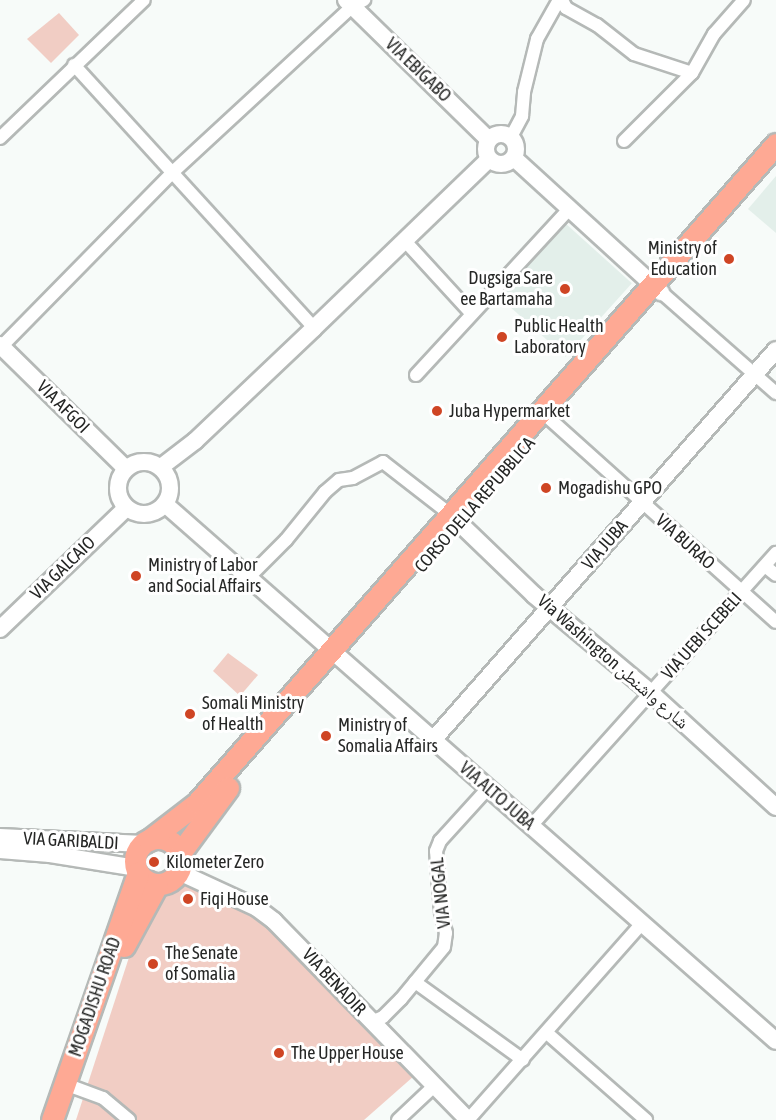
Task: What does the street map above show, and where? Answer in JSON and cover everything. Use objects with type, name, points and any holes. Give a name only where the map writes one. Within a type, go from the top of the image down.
[{"type":"highway","points":[[336,654],[217,801],[170,882],[157,885],[149,883],[137,870],[136,855],[146,842],[197,803],[336,654],[546,416],[776,144]]},
{"type":"highway","points":[[656,288],[776,162]]},
{"type":"highway","points":[[146,842],[164,838],[177,846],[180,862]]},
{"type":"highway","name":"MOGADISHU ROAD","points":[[67,1120],[71,1086],[137,870]]},
{"type":"highway","name":"MOGADISHU ROAD","points":[[52,1120],[71,1086],[126,940],[157,885]]},
{"type":"street","points":[[0,138],[144,0]]},
{"type":"street","points":[[511,137],[522,116],[524,92],[537,39],[560,0],[566,8],[597,25],[634,54],[692,73]]},
{"type":"street","points":[[624,141],[692,73],[714,34],[744,0]]},
{"type":"street","points":[[0,347],[174,171],[354,2]]},
{"type":"street","name":"VIA EBIGABO","points":[[354,2],[489,140]]},
{"type":"street","points":[[75,65],[174,171],[314,328]]},
{"type":"street","points":[[498,134],[511,137],[516,145],[514,158],[501,165],[489,159],[486,149],[489,140],[498,134]]},
{"type":"street","points":[[514,158],[656,288],[776,393]]},
{"type":"street","points":[[161,467],[195,441],[489,159]]},
{"type":"street","points":[[416,375],[569,209]]},
{"type":"street","points":[[405,241],[471,314]]},
{"type":"street","name":"VIA AFGOI","points":[[0,347],[125,468]]},
{"type":"street","name":"VIA JUBA","points":[[433,740],[776,350]]},
{"type":"street","name":"VIA BURAO","points":[[546,416],[776,622]]},
{"type":"street","points":[[139,462],[161,467],[170,485],[165,504],[149,514],[140,514],[126,508],[120,501],[117,485],[125,468],[139,462]]},
{"type":"street","points":[[248,578],[286,540],[325,492],[339,480],[353,478],[383,462],[456,520]]},
{"type":"street","name":"VIA ALTO JUBA","points":[[165,504],[776,1040]]},
{"type":"street","name":"VIA GALCAIO","points":[[0,629],[126,508]]},
{"type":"street","name":"Via Washington شارع واشنطن","points":[[456,520],[549,608],[651,693],[776,807]]},
{"type":"street","name":"VIA UEBI SCEBELI","points":[[531,826],[776,553]]},
{"type":"street","points":[[765,566],[776,575]]},
{"type":"street","name":"VIA NOGAL","points":[[371,1022],[383,1017],[415,982],[447,940],[441,913],[436,851],[440,841],[488,788]]},
{"type":"street","name":"VIA GARIBALDI","points":[[0,837],[146,842]]},
{"type":"street","name":"VIA GARIBALDI","points":[[0,850],[50,854],[137,870]]},
{"type":"street","name":"VIA BENADIR","points":[[180,862],[257,908],[274,921],[433,1087],[468,1120]]},
{"type":"street","points":[[468,1120],[642,924]]},
{"type":"street","points":[[415,982],[523,1060]]},
{"type":"street","points":[[547,1033],[646,1120]]},
{"type":"street","points":[[71,1086],[103,1098],[129,1120]]},
{"type":"street","points":[[398,1120],[433,1087]]},
{"type":"shaded area","points":[[59,13],[79,35],[51,63],[27,39]]},
{"type":"shaded area","points":[[776,176],[776,233],[748,209]]},
{"type":"shaded area","name":"Dugsiga Sare ee Bartamaha","points":[[565,223],[632,283],[566,357],[499,297]]},
{"type":"shaded area","points":[[228,653],[258,675],[240,696],[213,671]]},
{"type":"shaded area","points":[[180,881],[260,918],[414,1076],[364,1120],[76,1120],[133,945],[165,890]]},
{"type":"place","name":"Ministry of Education","points":[[729,259]]},
{"type":"place","name":"Dugsiga Sare ee Bartamaha","points":[[565,289]]},
{"type":"place","name":"Public Health Laboratory","points":[[502,337]]},
{"type":"place","name":"Juba Hypermarket","points":[[437,411]]},
{"type":"place","name":"Mogadishu GPO","points":[[546,488]]},
{"type":"place","name":"Ministry of Labor and Social Affairs","points":[[136,576]]},
{"type":"place","name":"Somali Ministry of Health","points":[[190,714]]},
{"type":"place","name":"Ministry of Somalia Affairs","points":[[326,736]]},
{"type":"place","name":"Kilometer Zero","points":[[154,862]]},
{"type":"place","name":"Fiqi House","points":[[188,899]]},
{"type":"place","name":"The Senate of Somalia","points":[[153,964]]},
{"type":"place","name":"The Upper House","points":[[279,1053]]}]
